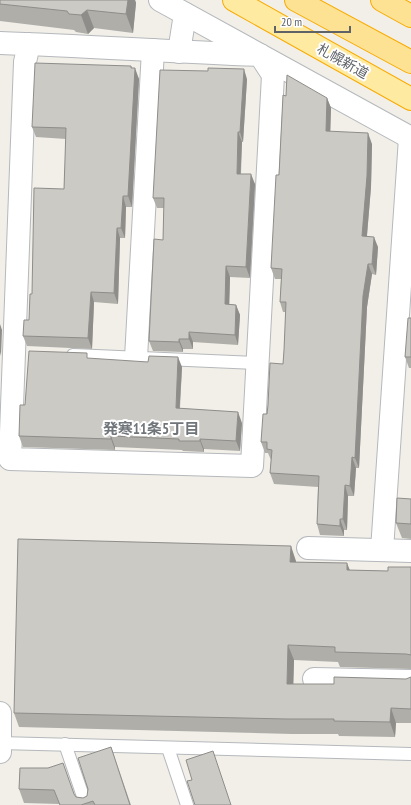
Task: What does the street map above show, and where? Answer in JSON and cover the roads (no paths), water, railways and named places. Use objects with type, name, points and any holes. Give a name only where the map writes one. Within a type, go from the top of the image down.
[{"type":"highway","name":"札幌新道","points":[[234,0],[411,99]]},
{"type":"highway","points":[[296,0],[411,62]]},
{"type":"highway","points":[[382,0],[411,16]]},
{"type":"street","points":[[160,0],[411,138],[382,550]]},
{"type":"street","points":[[179,52],[185,14]]},
{"type":"street","points":[[0,43],[260,55]]},
{"type":"street","points":[[29,44],[25,62],[22,353],[10,459],[252,466],[273,75],[260,55]]},
{"type":"street","points":[[136,358],[153,50]]},
{"type":"street","points":[[308,548],[411,551]]},
{"type":"street","points":[[314,679],[411,681]]},
{"type":"street","points":[[0,713],[0,752]]},
{"type":"lane","points":[[60,355],[257,363]]},
{"type":"lane","points":[[0,743],[411,754]]},
{"type":"lane","points":[[65,744],[86,805]]},
{"type":"lane","points":[[168,748],[187,805]]},
{"type":"district","name":"発寒11条5丁目","points":[[151,429]]}]
